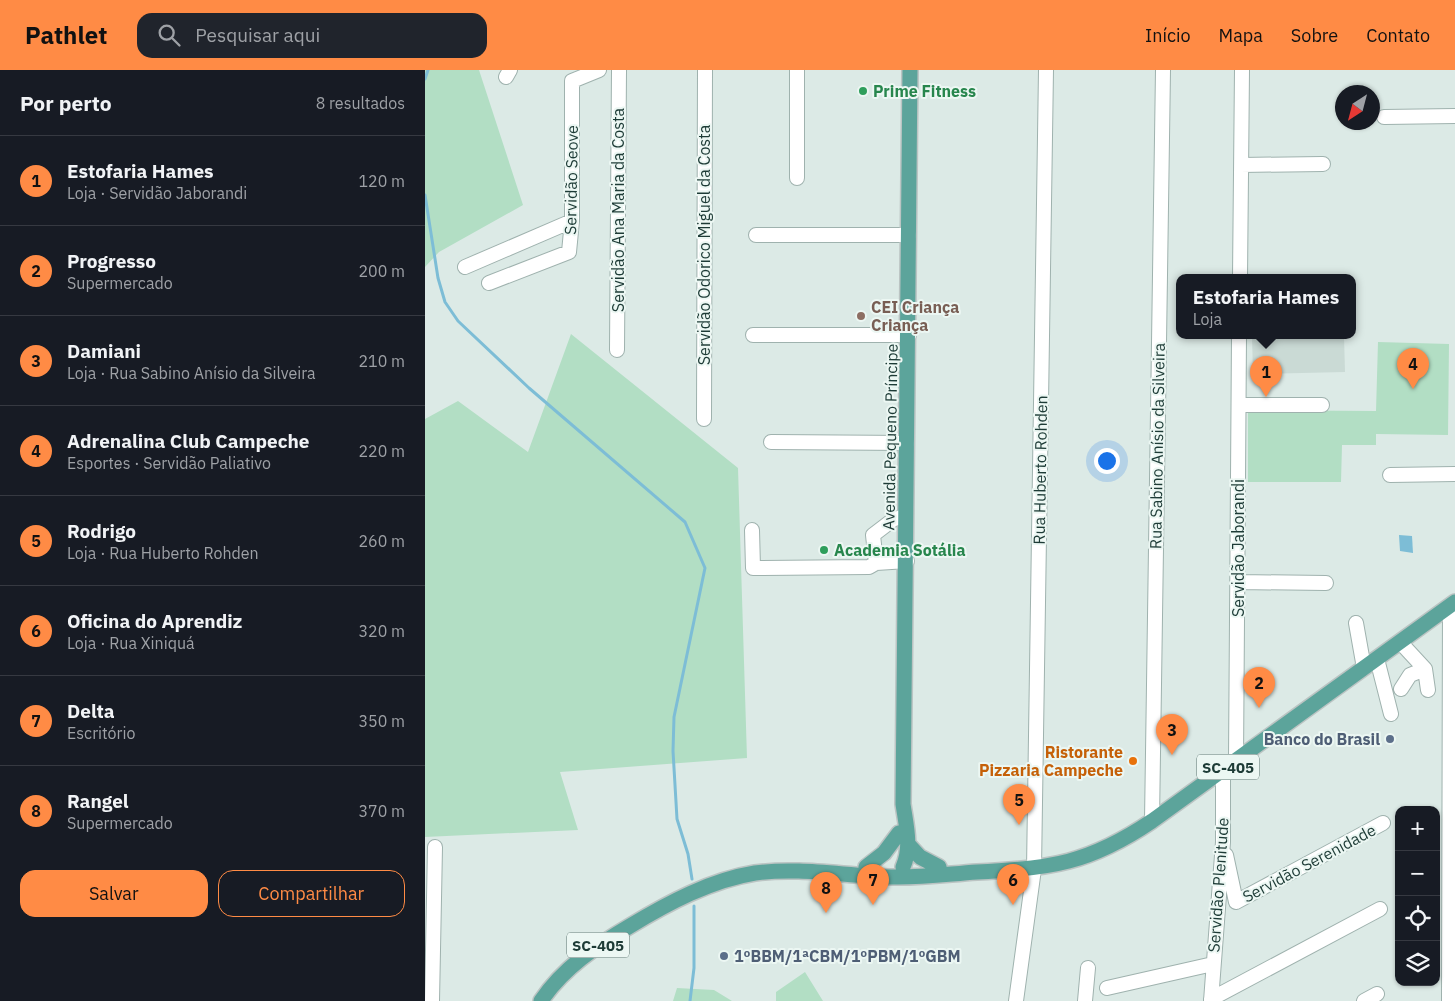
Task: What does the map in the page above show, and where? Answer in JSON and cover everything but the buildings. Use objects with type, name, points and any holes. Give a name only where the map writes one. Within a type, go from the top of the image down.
[{"type":"main road","name":"Avenida Pequeno Príncipe","points":[[903,872],[899,858],[903,839],[907,561],[910,70]]},
{"type":"main road","name":"SC-405","points":[[820,872],[866,867],[945,876],[976,872],[1034,870],[1071,862],[1117,844],[1152,821],[1452,604]]},
{"type":"main road","points":[[866,867],[903,839],[920,857],[939,867]]},
{"type":"main road","name":"SC-405","points":[[541,1001],[558,980],[591,950],[639,920],[688,894],[709,886],[752,874],[903,872],[939,867],[976,872]]},
{"type":"street","name":"Servidão Seove","points":[[489,283],[569,252],[572,221],[573,81],[599,70]]},
{"type":"street","name":"Servidão Ana Maria da Costa","points":[[617,350],[619,70]]},
{"type":"street","name":"Servidão Odorico Miguel da Costa","points":[[704,420],[705,70]]},
{"type":"street","points":[[797,70],[797,178]]},
{"type":"street","name":"Rua Huberto Rohden","points":[[1016,1001],[1034,870],[1046,70]]},
{"type":"street","name":"Rua Sabino Anísio da Silveira","points":[[1152,821],[1163,70]]},
{"type":"street","points":[[1240,274],[1244,70]]},
{"type":"street","points":[[1384,117],[1455,116]]},
{"type":"street","points":[[1241,165],[1323,164]]},
{"type":"street","points":[[465,267],[572,221]]},
{"type":"street","points":[[756,235],[909,235]]},
{"type":"street","points":[[753,335],[909,335]]},
{"type":"street","name":"Servidão Jaborandi","points":[[1236,760],[1239,339]]},
{"type":"street","points":[[1239,405],[1323,405]]},
{"type":"street","points":[[771,442],[907,443]]},
{"type":"street","points":[[1391,475],[1455,474]]},
{"type":"street","points":[[876,562],[873,535],[894,519],[906,516]]},
{"type":"street","points":[[752,530],[753,568],[869,567],[876,562],[907,561]]},
{"type":"street","points":[[1237,582],[1326,583]]},
{"type":"street","points":[[1449,1001],[1452,604]]},
{"type":"street","points":[[1356,623],[1359,653],[1364,668]]},
{"type":"street","points":[[1400,642],[1425,669],[1428,690]]},
{"type":"street","points":[[1377,659],[1391,714]]},
{"type":"street","points":[[1401,689],[1410,675],[1425,669]]},
{"type":"street","name":"Servidão Plenitude","points":[[1211,1000],[1223,842],[1223,770]]},
{"type":"street","name":"Servidão Serenidade","points":[[1223,842],[1236,902],[1383,824]]},
{"type":"street","points":[[432,1001],[435,847]]},
{"type":"street","points":[[1211,1000],[1380,909]]},
{"type":"street","points":[[1107,988],[1213,964]]},
{"type":"street","points":[[1085,1001],[1088,968]]},
{"type":"street","points":[[1364,1001],[1377,994]]},
{"type":"shaded area","points":[[1252,339],[1344,339],[1345,372],[1253,374]]},
{"type":"green space","points":[[425,70],[479,70],[523,205],[439,252],[425,267]]},
{"type":"green space","points":[[571,334],[738,468],[747,758],[560,772],[578,830],[425,837],[425,419],[458,401],[528,452]]},
{"type":"green space","points":[[1378,342],[1449,344],[1448,435],[1376,434],[1376,445],[1342,445],[1341,482],[1248,482],[1248,410],[1376,411]]},
{"type":"green space","points":[[805,972],[823,1001],[776,1001],[776,992]]},
{"type":"green space","points":[[677,988],[714,990],[732,1001],[673,1001]]},
{"type":"water","points":[[1399,535],[1412,536],[1413,553],[1400,551]]},
{"type":"waterway","points":[[425,79],[428,70]]},
{"type":"waterway","points":[[425,195],[438,278],[445,302],[458,321],[529,388],[685,522],[705,568],[674,717],[673,751],[677,819],[688,854],[692,879]]},
{"type":"waterway","points":[[690,1001],[694,968],[694,906]]},
{"type":"place","name":"Prime Fitness","points":[[863,91]]},
{"type":"place","name":"CEI Criança Criança","points":[[861,316]]},
{"type":"place","name":"Adrenalina Club Campeche","points":[[1413,389]]},
{"type":"place","name":"Estofaria Hames","points":[[1266,397]]},
{"type":"place","name":"Academia Sotália","points":[[824,550]]},
{"type":"place","name":"Progresso","points":[[1259,708]]},
{"type":"place","name":"Banco do Brasil","points":[[1390,739]]},
{"type":"place","name":"Damiani","points":[[1172,755]]},
{"type":"place","name":"Ristorante Pizzaria Campeche","points":[[1133,761]]},
{"type":"place","name":"Rodrigo","points":[[1019,825]]},
{"type":"place","name":"Delta","points":[[873,905]]},
{"type":"place","name":"Oficina do Aprendiz","points":[[1013,905]]},
{"type":"place","name":"Rangel","points":[[826,913]]},
{"type":"place","name":"1ºBBM/1ªCBM/1ºPBM/1ºGBM","points":[[724,956]]}]
